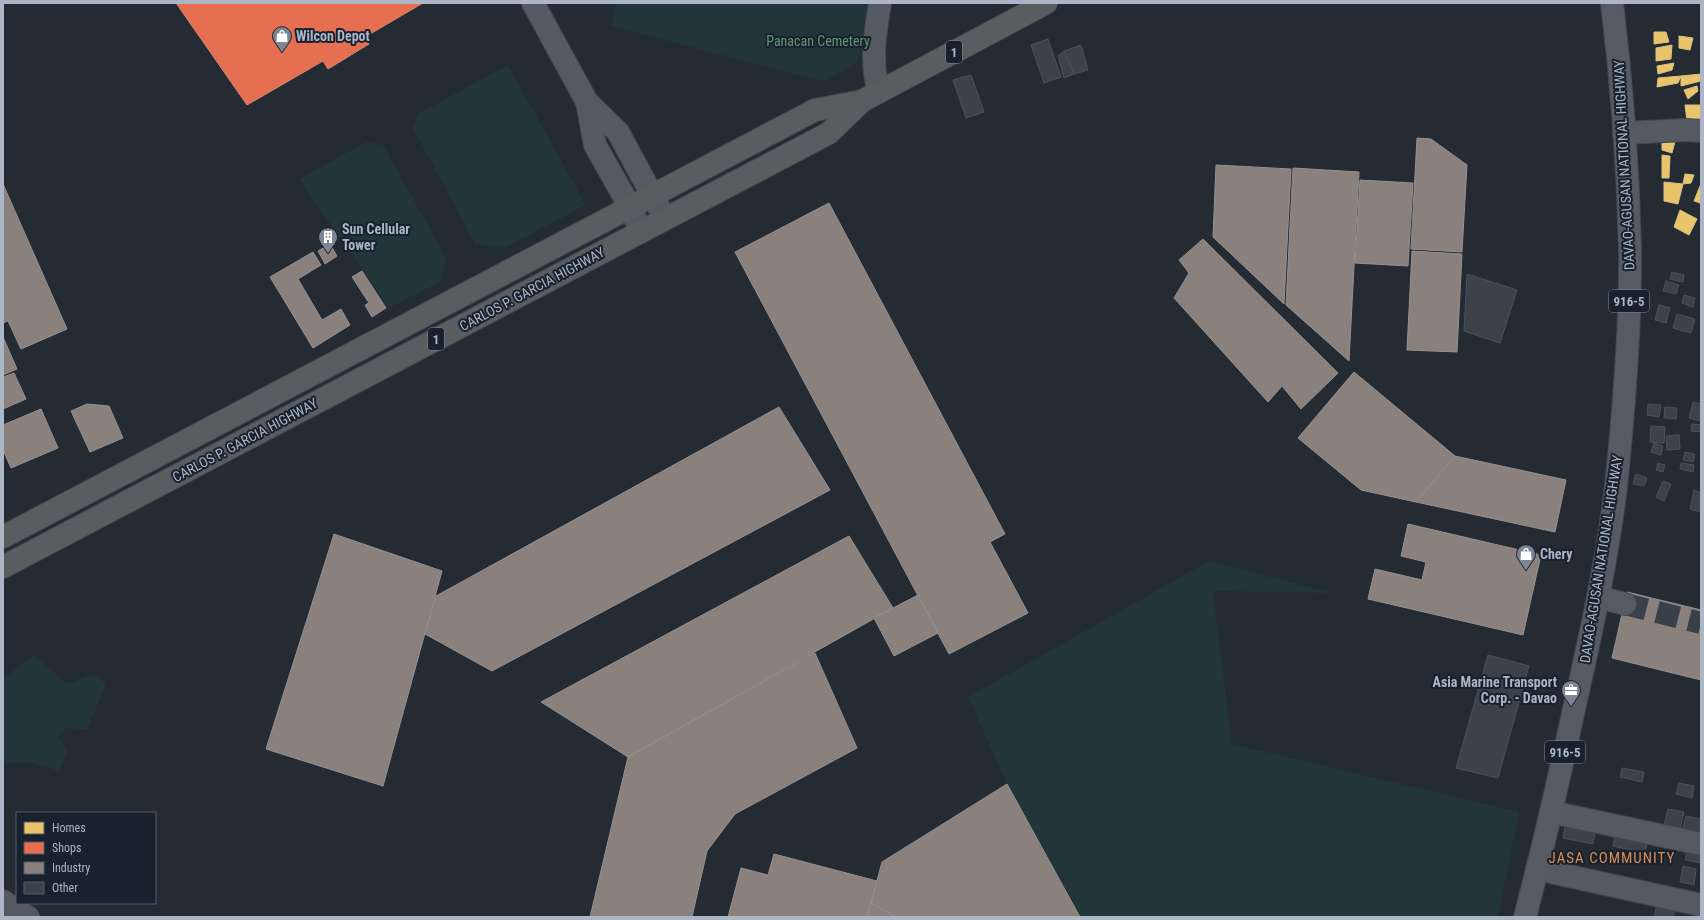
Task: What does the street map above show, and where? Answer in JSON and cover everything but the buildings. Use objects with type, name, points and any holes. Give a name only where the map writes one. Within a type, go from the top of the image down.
[{"type":"highway","name":"CARLOS P. GARCIA HIGHWAY","points":[[3,567],[829,133],[871,96],[1046,3]]},
{"type":"highway","name":"CARLOS P. GARCIA HIGHWAY","points":[[3,537],[816,110],[871,96]]},
{"type":"highway","points":[[65,504],[77,528]]},
{"type":"main road","name":"DAVAO-AGUSAN NATIONAL HIGHWAY","points":[[1525,917],[1585,663],[1598,597],[1618,468],[1627,348],[1630,250],[1621,78],[1612,3]]},
{"type":"main road","points":[[1598,597],[1625,604]]},
{"type":"street","points":[[533,3],[587,102],[618,132],[665,219]]},
{"type":"street","points":[[871,96],[880,3]]},
{"type":"street","points":[[587,102],[595,145],[630,208],[641,232]]},
{"type":"street","points":[[1624,134],[1685,130],[1701,131]]},
{"type":"street","points":[[605,162],[627,150]]},
{"type":"street","points":[[1551,812],[1701,844]]},
{"type":"street","points":[[1537,869],[1701,905]]},
{"type":"street","points":[[3,901],[28,917]]},
{"type":"green space","name":"Panacan Cemetery","points":[[617,3],[870,3],[858,61],[825,82],[611,26]]},
{"type":"green space","points":[[508,65],[586,205],[504,248],[475,244],[413,128],[418,114]]},
{"type":"green space","points":[[366,142],[383,145],[447,259],[440,282],[389,308],[299,179]]},
{"type":"green space","points":[[1209,561],[1332,593],[1213,591],[1232,744],[1519,812],[1498,917],[1080,917],[1007,784],[968,697]]},
{"type":"green space","points":[[34,655],[68,684],[93,674],[106,684],[87,730],[67,728],[59,737],[67,752],[59,771],[30,762],[6,763],[3,759],[3,679]]},
{"type":"tunnel","points":[[1625,604],[1701,623]]},
{"type":"place","name":"Wilcon Depot","points":[[282,53]]},
{"type":"place","name":"Sun Cellular Tower","points":[[328,254]]},
{"type":"place","name":"Chery","points":[[1526,571]]},
{"type":"place","name":"Asia Marine Transport Corp. - Davao","points":[[1571,707]]},
{"type":"district","name":"JASA COMMUNITY","points":[[1612,858]]}]
